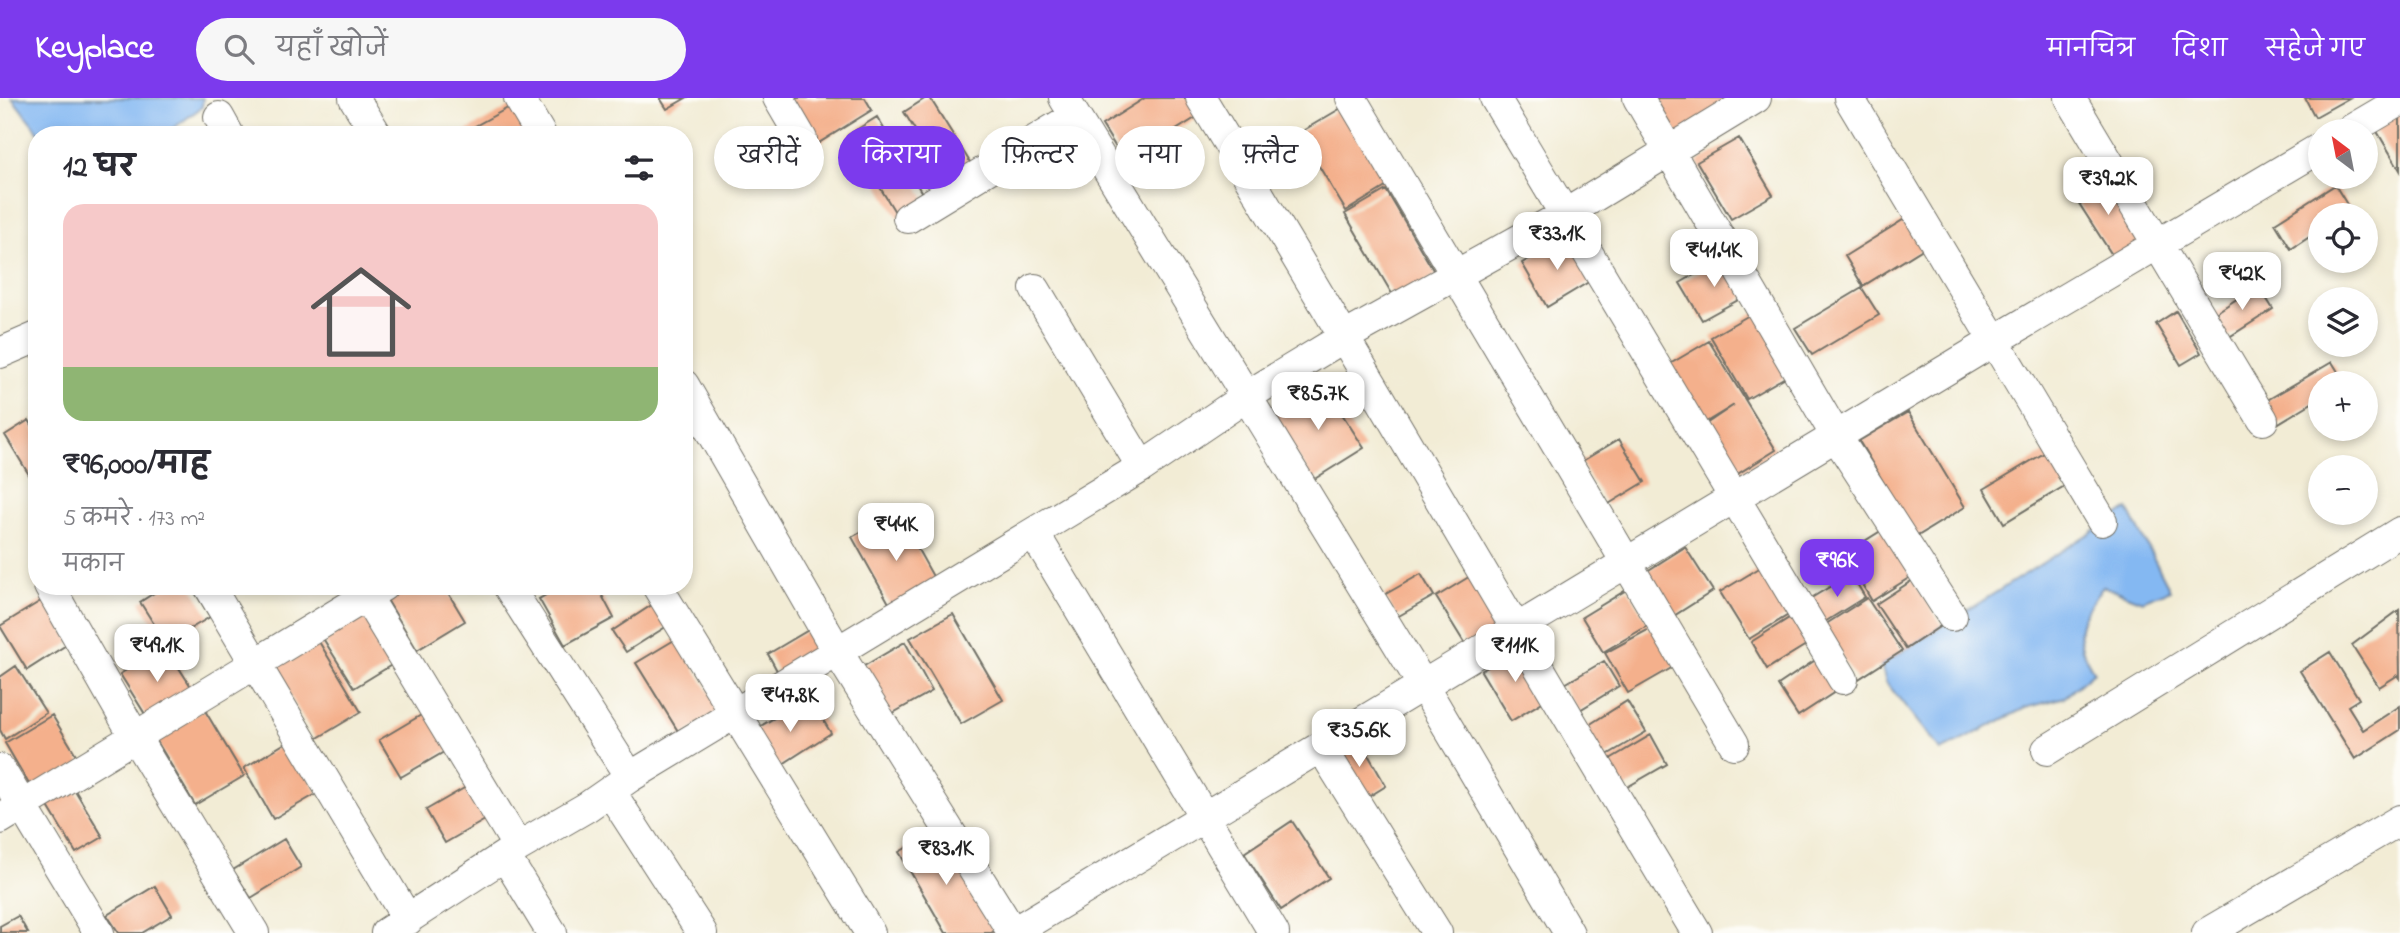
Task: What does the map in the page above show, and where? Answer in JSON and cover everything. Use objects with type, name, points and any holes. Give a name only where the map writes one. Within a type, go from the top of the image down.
[{"type":"street","points":[[354,98],[371,126]]},
{"type":"street","points":[[519,98],[536,126]]},
{"type":"street","points":[[778,98],[794,126]]},
{"type":"street","points":[[1201,98],[1346,336],[1514,630],[1697,933]]},
{"type":"street","points":[[1350,98],[1734,744]]},
{"type":"street","points":[[1494,98],[1732,499],[1843,679]]},
{"type":"street","points":[[1638,98],[1836,436],[1952,616]]},
{"type":"street","points":[[215,595],[257,663],[397,926],[735,713],[1142,467],[1247,396],[1346,336],[1564,215],[1668,149],[1756,98]]},
{"type":"street","points":[[1849,98],[2102,521]]},
{"type":"street","points":[[2070,98],[2263,420]]},
{"type":"street","points":[[2369,119],[2400,101]]},
{"type":"street","points":[[908,218],[1070,107],[1423,685],[1569,933]]},
{"type":"street","points":[[693,401],[837,651],[1013,933],[1994,341],[2308,155]]},
{"type":"street","points":[[1035,289],[1142,467]]},
{"type":"street","points":[[0,353],[28,341]]},
{"type":"street","points":[[2047,750],[2400,532]]},
{"type":"street","points":[[1034,533],[1274,933]]},
{"type":"street","points":[[54,595],[135,737],[254,933]]},
{"type":"street","points":[[11,813],[257,663],[362,595]]},
{"type":"street","points":[[373,595],[512,852],[552,933]]},
{"type":"street","points":[[513,595],[702,933]]},
{"type":"street","points":[[663,595],[870,933]]},
{"type":"street","points":[[1321,747],[1437,933]]},
{"type":"street","points":[[0,769],[11,813],[99,933]]},
{"type":"street","points":[[2207,933],[2400,820]]},
{"type":"water","points":[[12,98],[203,98],[202,107],[176,126],[34,126]]},
{"type":"water","points":[[2128,509],[2170,590],[2142,601],[2103,586],[2088,608],[2080,627],[2081,647],[2094,672],[2065,697],[2025,708],[1941,751],[1886,682],[1881,665]]},
{"type":"building","points":[[660,98],[686,98],[667,109]]},
{"type":"building","points":[[789,98],[865,98],[872,110],[846,126],[838,126],[838,131],[824,140],[824,126],[806,126]]},
{"type":"building","points":[[930,98],[947,126],[913,126],[904,112]]},
{"type":"building","points":[[1145,98],[1189,98],[1200,115],[1182,126],[1115,126],[1115,146],[1102,125]]},
{"type":"building","points":[[1655,98],[1724,98],[1729,106],[1678,137]]},
{"type":"building","points":[[2305,98],[2349,98],[2315,117]]},
{"type":"building","points":[[515,104],[527,126],[475,126]]},
{"type":"building","points":[[1343,107],[1389,185],[1346,211],[1322,171],[1322,126],[1311,126]]},
{"type":"building","points":[[2400,113],[2400,170],[2378,133],[2378,126]]},
{"type":"building","points":[[877,117],[882,126],[862,126]]},
{"type":"building","points":[[1739,138],[1773,195],[1731,219],[1697,162]]},
{"type":"building","points":[[965,154],[973,167],[965,172]]},
{"type":"building","points":[[2100,172],[2146,242],[2116,261],[2071,191]]},
{"type":"building","points":[[881,189],[920,189],[926,200],[898,217]]},
{"type":"building","points":[[2329,189],[2337,189],[2346,203],[2308,203],[2308,238],[2291,249],[2275,223]]},
{"type":"building","points":[[1386,190],[1436,275],[1395,299],[1345,214]]},
{"type":"building","points":[[1911,215],[1929,245],[1863,286],[1845,256]]},
{"type":"building","points":[[1567,237],[1592,280],[1547,307],[1522,263]]},
{"type":"building","points":[[1725,257],[1747,295],[1702,320],[1680,283]]},
{"type":"building","points":[[2258,285],[2273,309],[2226,339],[2211,316]]},
{"type":"building","points":[[1862,288],[1879,315],[1812,355],[1795,328]]},
{"type":"building","points":[[1758,310],[1794,372],[1747,399],[1711,337]]},
{"type":"building","points":[[2176,311],[2201,353],[2181,365],[2156,324]]},
{"type":"building","points":[[1709,341],[1776,450],[1731,478],[1700,428],[1734,405],[1698,427],[1663,368]]},
{"type":"building","points":[[2332,362],[2338,371],[2317,371]]},
{"type":"building","points":[[2308,376],[2308,405],[2277,424],[2264,402]]},
{"type":"building","points":[[1322,383],[1364,448],[1313,480],[1272,416]]},
{"type":"building","points":[[1908,412],[1965,507],[1916,537],[1859,441]]},
{"type":"building","points":[[28,421],[28,473],[5,435]]},
{"type":"building","points":[[1619,439],[1645,482],[1607,505],[1581,462]]},
{"type":"building","points":[[2051,449],[2071,482],[2004,523],[1984,489]]},
{"type":"building","points":[[897,512],[940,589],[895,614],[852,537]]},
{"type":"building","points":[[1884,529],[1912,576],[1872,601],[1844,554]]},
{"type":"building","points":[[1685,547],[1713,591],[1672,617],[1644,573]]},
{"type":"building","points":[[1766,564],[1795,611],[1749,639],[1720,592]]},
{"type":"building","points":[[1421,574],[1434,596],[1397,617],[1384,595]]},
{"type":"building","points":[[1851,574],[1865,597],[1823,623],[1808,600]]},
{"type":"building","points":[[1472,575],[1504,627],[1468,649],[1436,597]]},
{"type":"building","points":[[1913,580],[1942,625],[1906,649],[1876,604]]},
{"type":"building","points":[[1628,589],[1649,625],[1603,652],[1582,617]]},
{"type":"building","points":[[151,595],[197,595],[210,617],[166,643],[140,602]]},
{"type":"building","points":[[391,595],[449,595],[465,621],[417,650],[386,598]]},
{"type":"building","points":[[546,595],[602,595],[614,618],[565,645],[539,599]]},
{"type":"building","points":[[1867,598],[1902,651],[1857,680],[1823,626]]},
{"type":"building","points":[[44,599],[71,642],[27,670],[0,626]]},
{"type":"building","points":[[658,601],[672,623],[626,652],[612,631]]},
{"type":"building","points":[[363,605],[398,661],[354,688],[319,632]]},
{"type":"building","points":[[2399,610],[2400,678],[2398,675],[2379,687],[2352,645]]},
{"type":"building","points":[[1797,613],[1814,640],[1767,669],[1751,642]]},
{"type":"building","points":[[953,614],[1003,700],[961,724],[910,638]]},
{"type":"building","points":[[1653,627],[1675,666],[1628,693],[1605,653]]},
{"type":"building","points":[[812,628],[825,652],[781,678],[768,654]]},
{"type":"building","points":[[676,639],[721,711],[681,736],[636,663]]},
{"type":"building","points":[[318,640],[361,712],[316,739],[273,667]]},
{"type":"building","points":[[905,642],[932,691],[886,717],[859,669]]},
{"type":"building","points":[[165,646],[195,693],[150,722],[120,674]]},
{"type":"building","points":[[1520,648],[1549,698],[1511,721],[1481,671]]},
{"type":"building","points":[[2330,652],[2359,699],[2348,706],[2363,730],[2400,706],[2400,730],[2355,759],[2300,671]]},
{"type":"building","points":[[1820,657],[1841,688],[1798,716],[1778,685]]},
{"type":"building","points":[[1604,661],[1619,686],[1578,711],[1563,685]]},
{"type":"building","points":[[16,666],[46,713],[5,739],[0,730],[0,677]]},
{"type":"building","points":[[809,697],[831,733],[772,771],[749,733]]},
{"type":"building","points":[[1627,701],[1646,732],[1602,758],[1584,728]]},
{"type":"building","points":[[433,708],[456,745],[401,777],[379,740]]},
{"type":"building","points":[[204,709],[244,776],[195,805],[155,738]]},
{"type":"building","points":[[52,715],[81,763],[33,791],[5,743]]},
{"type":"building","points":[[1651,735],[1667,764],[1622,790],[1605,762]]},
{"type":"building","points":[[1358,737],[1386,786],[1360,802],[1331,753]]},
{"type":"building","points":[[287,742],[318,793],[273,819],[244,768]]},
{"type":"building","points":[[473,783],[492,816],[445,843],[426,810]]},
{"type":"building","points":[[73,787],[103,837],[76,853],[46,803]]},
{"type":"building","points":[[1292,821],[1329,878],[1281,910],[1244,853]]},
{"type":"building","points":[[937,830],[996,931],[946,933],[899,852]]},
{"type":"building","points":[[284,839],[301,867],[251,898],[233,870]]},
{"type":"building","points":[[155,886],[172,915],[142,933],[119,933],[107,915]]},
{"type":"building","points":[[18,916],[28,933],[0,933],[0,926]]}]
